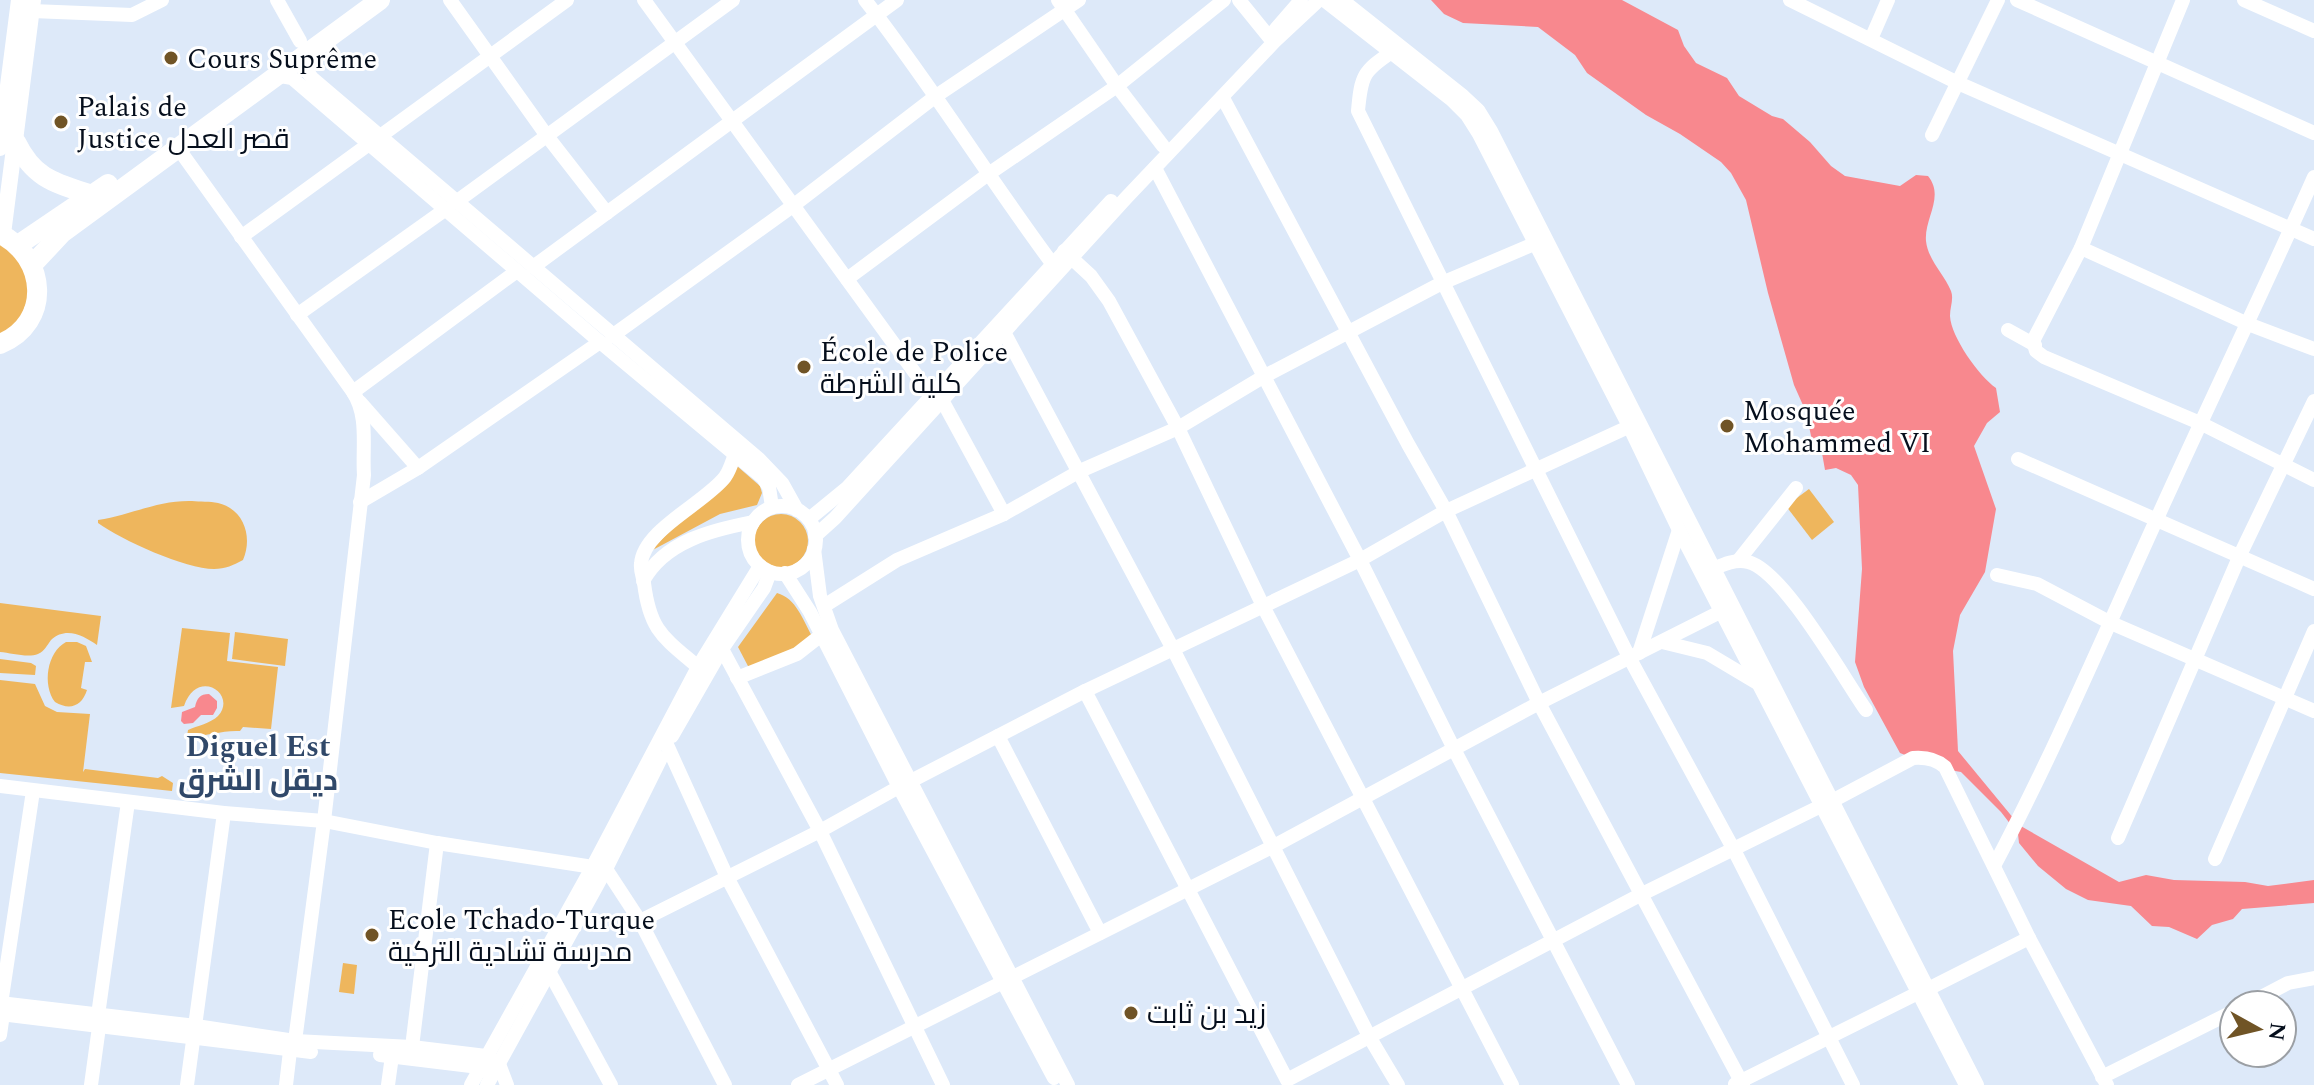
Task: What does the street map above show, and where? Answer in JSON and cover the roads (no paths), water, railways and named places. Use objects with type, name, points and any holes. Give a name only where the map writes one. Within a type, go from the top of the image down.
[{"type":"highway","points":[[0,344],[18,333],[28,322],[34,308],[37,279],[33,264],[7,238],[92,195],[302,48],[365,0]]},
{"type":"highway","points":[[33,264],[62,233],[275,75],[302,48],[380,0]]},
{"type":"highway","points":[[8,145],[41,176],[92,195]]},
{"type":"main road","points":[[0,72],[9,0]]},
{"type":"main road","points":[[7,238],[8,145],[19,0]]},
{"type":"main road","points":[[8,145],[33,6]]},
{"type":"street","points":[[33,6],[132,15],[142,5],[162,0]]},
{"type":"street","points":[[277,0],[302,48],[307,71],[374,141]]},
{"type":"street","points":[[450,0],[547,136],[607,213]]},
{"type":"street","points":[[241,237],[567,0]]},
{"type":"street","points":[[644,0],[936,397],[1004,514]]},
{"type":"street","points":[[297,315],[733,0]]},
{"type":"street","points":[[865,0],[1056,268]]},
{"type":"street","points":[[533,267],[897,0]]},
{"type":"street","points":[[360,502],[418,468],[606,339],[794,205],[936,96],[1062,5],[1079,0]]},
{"type":"street","points":[[847,279],[987,175],[1117,86],[1224,0]]},
{"type":"street","points":[[1239,0],[1269,37]]},
{"type":"street","points":[[803,514],[847,488],[936,397],[1068,255],[1163,146],[1301,0]]},
{"type":"street","points":[[1068,255],[1274,42],[1322,0],[1392,52],[1467,115],[1534,244],[1713,569],[1761,686],[1814,778]]},
{"type":"street","points":[[1342,0],[1478,110],[1491,131],[1634,424],[1679,530],[1728,608],[1923,991],[1966,1085]]},
{"type":"street","points":[[1790,0],[1958,83],[2314,239]]},
{"type":"street","points":[[1871,39],[1888,0]]},
{"type":"street","points":[[1932,135],[1998,0]]},
{"type":"street","points":[[2017,0],[2314,133]]},
{"type":"street","points":[[2183,0],[2081,248],[2033,341],[2036,351],[2044,357],[2200,423],[2314,480]]},
{"type":"street","points":[[2244,0],[2314,31]]},
{"type":"street","points":[[1062,5],[1117,86],[1163,146]]},
{"type":"street","points":[[1392,52],[1374,64],[1362,78],[1358,111],[1535,469],[1634,655],[1853,1085]]},
{"type":"street","points":[[275,75],[292,78],[451,206],[533,267],[606,339],[763,478],[769,487],[772,507]]},
{"type":"street","points":[[1223,98],[1446,511],[1539,703],[1739,1084],[1829,1036],[2029,938]]},
{"type":"street","points":[[178,148],[356,397],[418,468]]},
{"type":"street","points":[[1155,168],[1360,560],[1628,1085]]},
{"type":"street","points":[[1994,866],[2111,623],[2314,177]]},
{"type":"street","points":[[451,206],[517,271],[771,470],[803,514],[815,543],[817,576],[832,630],[904,785]]},
{"type":"street","points":[[824,606],[897,560],[1004,514],[1080,471],[1178,428],[1263,377],[1442,283],[1534,244]]},
{"type":"street","points":[[2081,248],[2248,324],[2314,349]]},
{"type":"street","points":[[1068,255],[1091,276],[1109,301],[1178,428],[1264,608],[1512,1085]]},
{"type":"street","points":[[292,1046],[412,1047],[482,1061],[498,1076],[698,667],[772,570],[804,566],[815,543],[936,397],[1004,332],[1056,268]]},
{"type":"street","points":[[356,397],[517,271]]},
{"type":"street","points":[[2008,330],[2035,345]]},
{"type":"street","points":[[1004,332],[1174,651],[1370,1038],[1398,1085]]},
{"type":"street","points":[[286,1085],[324,821],[360,502],[364,449],[356,397]]},
{"type":"street","points":[[2118,838],[2240,555],[2314,401]]},
{"type":"street","points":[[640,921],[820,831],[1085,691],[1264,608],[1360,560],[1446,511],[1634,424]]},
{"type":"street","points":[[698,667],[658,631],[648,608],[641,564],[650,543],[726,476],[735,454]]},
{"type":"street","points":[[2018,459],[2314,589]]},
{"type":"street","points":[[1738,561],[1796,488]]},
{"type":"street","points":[[643,581],[652,565],[672,549],[719,528],[753,522],[772,507],[781,506],[803,514]]},
{"type":"street","points":[[753,522],[748,540],[750,550],[805,604],[1068,1085]]},
{"type":"street","points":[[1634,655],[1679,530]]},
{"type":"street","points":[[1713,569],[1738,561],[1754,564],[1776,581],[1815,632],[1866,710]]},
{"type":"street","points":[[471,1085],[482,1061],[600,867],[722,649],[764,588],[772,570]]},
{"type":"street","points":[[1997,575],[2037,584],[2111,623],[2314,711]]},
{"type":"street","points":[[798,1085],[1274,846],[1539,703],[1728,608]]},
{"type":"street","points":[[2215,859],[2314,631]]},
{"type":"street","points":[[737,678],[797,654],[820,636]]},
{"type":"street","points":[[1662,642],[1707,653],[1761,686]]},
{"type":"street","points":[[722,649],[820,831],[943,1085]]},
{"type":"street","points":[[1085,691],[1288,1083],[1461,987],[1640,895],[1827,804],[1913,758],[1924,757],[1945,767],[2104,1081],[2218,1020]]},
{"type":"street","points":[[998,736],[1100,933]]},
{"type":"street","points":[[667,745],[727,877],[837,1085]]},
{"type":"street","points":[[0,786],[224,813],[324,821],[437,843],[600,867],[640,921],[725,1085]]},
{"type":"street","points":[[0,1035],[1,1009],[33,791]]},
{"type":"street","points":[[91,1085],[128,802]]},
{"type":"street","points":[[187,1085],[224,813]]},
{"type":"street","points":[[412,1047],[437,843]]},
{"type":"street","points":[[550,973],[611,1085]]},
{"type":"street","points":[[1009,981],[1058,1085]]},
{"type":"street","points":[[2277,989],[2288,983],[2312,983]]},
{"type":"street","points":[[1923,991],[1977,1085]]},
{"type":"street","points":[[1,1009],[292,1046],[482,1061]]},
{"type":"street","points":[[388,1085],[392,1056]]},
{"type":"place","name":"Cours Suprême","points":[[171,58]]},
{"type":"place","name":"Palais de Justice قصر العدل","points":[[61,122]]},
{"type":"place","name":"École de Police كلية الشرطة","points":[[804,367]]},
{"type":"place","name":"Mosquée Mohammed VI","points":[[1727,426]]},
{"type":"place","name":"Ecole Tchado-Turque مدرسة تشادية التركية","points":[[372,935]]},
{"type":"place","name":"زيد بن ثابت","points":[[1131,1013]]},
{"type":"district","name":"Diguel Est ديقل الشرق","points":[[258,763]]}]
